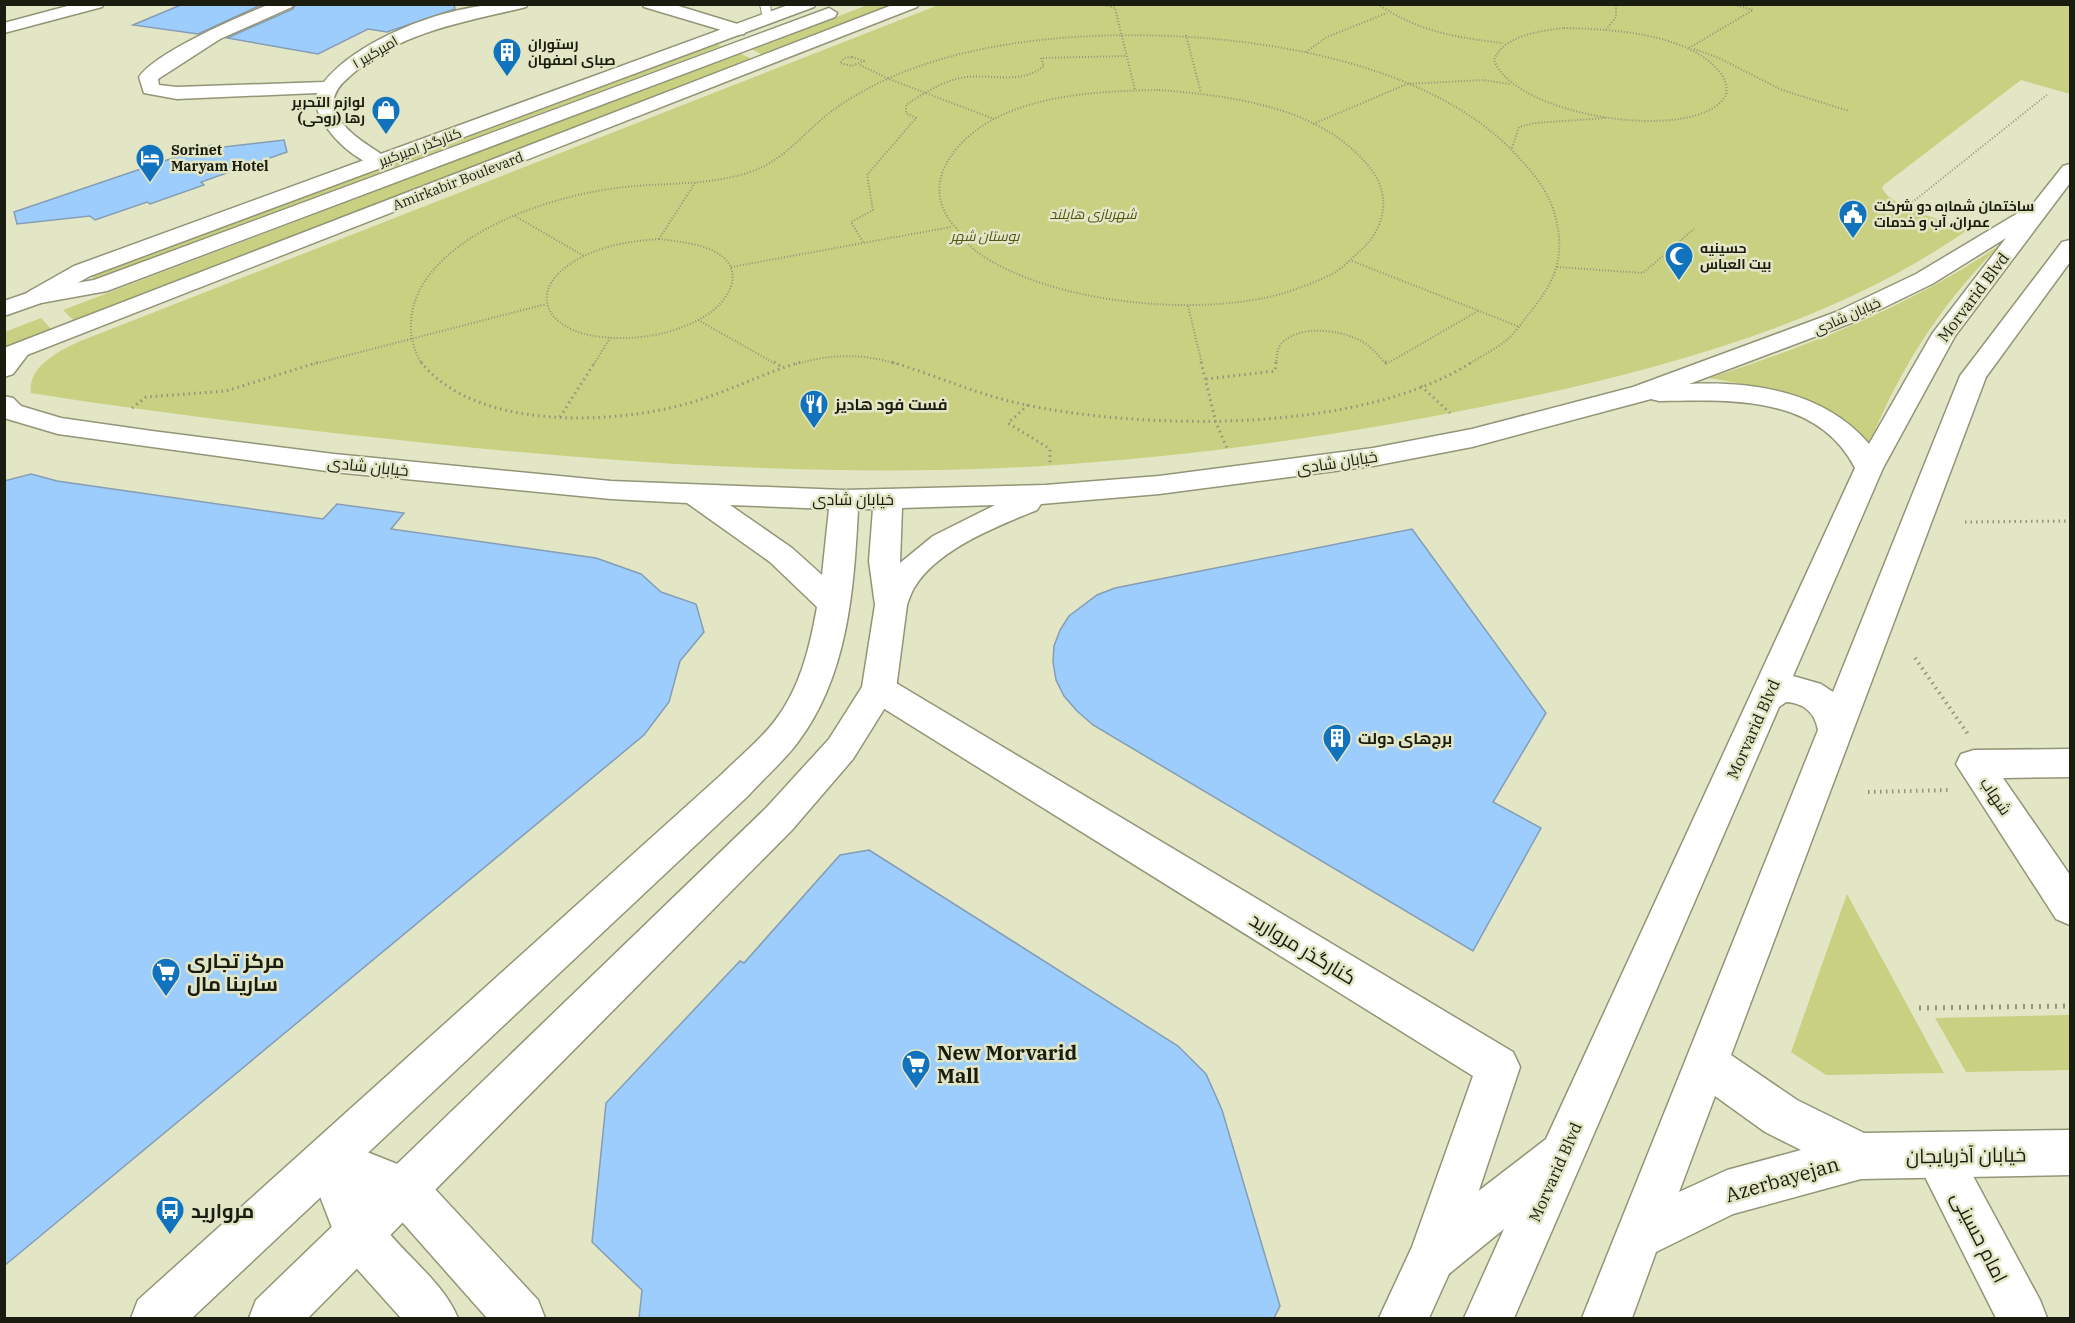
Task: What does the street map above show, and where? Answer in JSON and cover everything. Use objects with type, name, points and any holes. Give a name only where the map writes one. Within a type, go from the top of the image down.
[{"type":"street","points":[[4,18],[59,4]]},
{"type":"street","points":[[4,28],[96,4]]},
{"type":"street","points":[[286,4],[234,23],[181,53],[148,77],[152,89],[177,93],[328,87],[325,96],[325,111],[334,124],[380,162]]},
{"type":"street","name":"امیرکبیر ۱","points":[[328,87],[358,60],[420,29],[458,17],[520,4]]},
{"type":"street","points":[[650,4],[738,30]]},
{"type":"street","name":"کنارگذر امیرکبیر","points":[[36,297],[82,271],[807,4]]},
{"type":"street","name":"Amirkabir Boulevard","points":[[8,360],[911,4]]},
{"type":"street","name":"Amirkabir Boulevard","points":[[4,309],[36,297],[99,286],[773,17],[839,9]]},
{"type":"street","name":"Morvarid Blvd","points":[[1490,1318],[1869,468],[1944,334],[2070,170]]},
{"type":"street","name":"خیابان شادی","points":[[4,404],[12,412],[57,426],[357,465],[528,483],[696,495],[844,500],[888,499],[1053,479],[1235,476],[1373,456],[1472,438],[1642,393],[1845,317],[1924,279],[2038,209]]},
{"type":"street","points":[[1607,1318],[1973,376],[2070,247]]},
{"type":"street","name":"خیابان شادی","points":[[1642,393],[1736,392],[1788,403],[1839,429],[1855,443],[1869,468]]},
{"type":"street","name":"خیابان شادی","points":[[4,435],[57,426]]},
{"type":"street","points":[[891,605],[904,580],[925,559],[983,521],[1040,497],[1053,479]]},
{"type":"street","points":[[696,495],[781,555],[834,604]]},
{"type":"street","points":[[274,1318],[778,819],[841,749],[879,689],[891,605],[884,561],[888,499]]},
{"type":"street","points":[[156,1318],[735,785],[787,731],[817,678],[834,604],[841,559],[844,500]]},
{"type":"street","points":[[841,559],[859,553],[877,556],[884,561]]},
{"type":"street","points":[[1767,698],[1772,691],[1783,688],[1809,693],[1830,710],[1836,720],[1835,729]]},
{"type":"street","name":"کنارگذر مروارید","points":[[879,689],[1498,1067],[1433,1256],[1404,1318]]},
{"type":"street","name":"شهاب","points":[[2070,763],[1974,764],[2070,907]]},
{"type":"street","points":[[1706,1064],[1781,1116],[1861,1156]]},
{"type":"street","points":[[1433,1256],[1563,1153]]},
{"type":"street","name":"خیابان آذربایجان","points":[[1861,1156],[2070,1153]]},
{"type":"street","name":"امام حسینی","points":[[1937,1155],[2022,1318]]},
{"type":"street","name":"Azerbayejan","points":[[1639,1236],[1727,1193],[1861,1156]]},
{"type":"street","points":[[329,1160],[404,1189],[520,1318]]},
{"type":"street","points":[[329,1160],[358,1234],[433,1318]]},
{"type":"path","points":[[1102,4],[1115,8],[1118,34],[1127,56],[1135,90]]},
{"type":"path","points":[[1377,4],[1388,13],[1409,23],[1436,32],[1504,44]]},
{"type":"path","points":[[1606,30],[1616,17],[1616,4]]},
{"type":"path","points":[[1689,48],[1753,10],[1732,4]]},
{"type":"path","points":[[1306,52],[1323,37],[1344,30],[1366,17],[1388,13]]},
{"type":"path","points":[[1512,85],[1500,74],[1495,62],[1496,52],[1504,44],[1528,33],[1545,30],[1606,30],[1719,57],[1782,90],[1849,111]]},
{"type":"path","points":[[1118,34],[1186,35],[1306,52],[1364,68],[1407,84],[1465,113],[1512,148],[1531,168],[1545,189],[1555,212],[1560,234],[1557,267],[1553,281],[1539,305],[1520,327],[1494,349],[1461,369],[1421,386],[1376,401],[1326,412],[1273,420],[1216,423],[1160,423],[1103,418],[1028,405],[947,383],[898,362],[881,358],[841,355],[810,359],[782,367],[737,388],[681,405],[620,416],[560,417],[505,410],[460,394],[428,372],[418,358],[410,338],[409,316],[413,302],[430,274],[458,248],[514,216],[556,201],[600,190],[646,184],[695,183],[726,179],[768,166],[787,154],[823,118],[851,98],[920,66],[983,49],[1051,38],[1118,34]]},
{"type":"path","points":[[1186,35],[1201,93]]},
{"type":"path","points":[[1512,148],[1519,127],[1543,122],[1611,117],[1668,119],[1701,112],[1723,100],[1727,90],[1725,80],[1706,60],[1689,48]]},
{"type":"path","points":[[863,242],[851,222],[873,210],[867,175],[916,118],[906,113],[906,105],[927,92],[958,78],[1035,73],[1044,66],[1041,58],[1127,56]]},
{"type":"path","points":[[860,65],[863,60],[855,57],[844,58],[840,63],[846,66],[860,65],[889,79],[995,120]]},
{"type":"path","points":[[1313,124],[1407,84],[1483,80],[1512,85],[1554,105],[1611,117]]},
{"type":"path","points":[[1135,90],[1201,93],[1252,103],[1313,124],[1341,141],[1363,160],[1374,173],[1381,188],[1384,203],[1383,218],[1367,247],[1352,261],[1317,281],[1271,296],[1188,306],[1157,305],[1105,300],[1040,284],[1015,274],[963,242],[951,227],[942,210],[938,195],[939,180],[944,166],[964,140],[995,120],[1060,98],[1135,90]]},
{"type":"path","points":[[1910,204],[2048,94]]},
{"type":"path","points":[[659,239],[695,183]]},
{"type":"path","points":[[514,216],[585,256]]},
{"type":"path","points":[[731,267],[951,227]]},
{"type":"path","points":[[1557,267],[1642,273],[1694,229]]},
{"type":"path","points":[[659,239],[679,241],[712,250],[723,258],[731,267],[733,278],[727,295],[720,304],[698,320],[656,334],[610,338],[573,330],[559,323],[550,314],[546,304],[547,293],[559,273],[585,256],[613,246],[659,239]]},
{"type":"path","points":[[1352,261],[1520,327]]},
{"type":"path","points":[[131,409],[146,397],[226,391],[322,361],[546,304]]},
{"type":"path","points":[[1188,306],[1216,423],[1227,448]]},
{"type":"path","points":[[1206,378],[1275,371],[1278,349],[1284,341],[1317,332],[1340,332],[1358,339],[1367,344],[1386,364],[1478,311]]},
{"type":"path","points":[[698,320],[782,367]]},
{"type":"path","points":[[560,417],[610,338]]},
{"type":"path","points":[[1421,386],[1450,413]]},
{"type":"path","points":[[1028,405],[1008,423],[1050,449],[1053,479]]},
{"type":"path","points":[[1965,522],[2070,521]]},
{"type":"path","points":[[1916,658],[1971,739]]},
{"type":"path","points":[[1868,792],[1954,790]]},
{"type":"path","points":[[1919,1008],[2070,1006]]},
{"type":"green space","name":"بوستان شهر","points":[[941,4],[2070,5],[2070,94],[2021,80],[1885,184],[1882,187],[1886,194],[1895,201],[1969,229],[1917,262],[1862,291],[1805,317],[1746,338],[1626,374],[1448,414],[1333,434],[1217,450],[1042,466],[811,470],[657,463],[426,443],[228,421],[31,393],[31,384],[39,368],[54,355],[78,342]]},
{"type":"green space","points":[[868,5],[894,5],[763,55],[751,49]]},
{"type":"green space","points":[[716,43],[721,46],[94,279],[90,275]]},
{"type":"green space","points":[[739,53],[752,59],[73,320],[63,310]]},
{"type":"green space","points":[[2000,245],[1959,290],[1925,337],[1896,387],[1870,442],[1832,415],[1794,398],[1709,378],[1823,338],[1859,322],[1931,287]]},
{"type":"green space","points":[[41,318],[51,329],[5,347],[5,332]]},
{"type":"green space","points":[[1847,894],[1944,1073],[1826,1075],[1791,1052]]},
{"type":"green space","points":[[2070,1015],[2070,1070],[1966,1072],[1935,1018]]},
{"type":"building","points":[[183,4],[263,4],[198,34],[133,25]]},
{"type":"building","points":[[296,4],[454,4],[455,9],[387,32],[368,29],[318,54],[227,38],[293,9]]},
{"type":"building","name":"Sorinet Maryam Hotel","points":[[284,140],[287,152],[201,182],[204,185],[150,204],[147,202],[95,220],[90,216],[17,224],[14,212],[211,145],[215,148]]},
{"type":"building","name":"مرکز تجاری سارینا مال","points":[[31,474],[57,481],[323,519],[337,504],[404,513],[391,529],[596,558],[641,574],[661,592],[696,604],[704,632],[680,661],[669,702],[644,735],[4,1266],[4,481]]},
{"type":"building","name":"برج‌های دولت","points":[[1412,529],[1546,713],[1493,802],[1541,828],[1473,951],[1093,725],[1064,696],[1056,680],[1053,662],[1054,646],[1069,616],[1097,595],[1115,588]]},
{"type":"building","name":"New Morvarid Mall","points":[[869,850],[1178,1046],[1206,1074],[1222,1110],[1280,1306],[1274,1318],[639,1318],[642,1290],[592,1242],[606,1103],[740,961],[744,963],[840,855]]},
{"type":"place","name":"رستوران صبای اصفهان","points":[[507,78]]},
{"type":"place","name":"لوازم التحریر رها (روحی)","points":[[386,136]]},
{"type":"place","name":"Sorinet Maryam Hotel","points":[[150,184]]},
{"type":"place","name":"ساختمان شماره دو شرکت عمران، آب و خدمات","points":[[1853,240]]},
{"type":"place","name":"حسینیه بیت العباس","points":[[1679,282]]},
{"type":"place","name":"فست فود هادیز","points":[[814,430]]},
{"type":"place","name":"برج‌های دولت","points":[[1337,764]]},
{"type":"place","name":"مرکز تجاری سارینا مال","points":[[166,998]]},
{"type":"place","name":"New Morvarid Mall","points":[[916,1090]]},
{"type":"place","name":"مروارید","points":[[170,1236]]},
{"type":"park label","name":"شهربازی هایلند","points":[[1093,214]]}]
